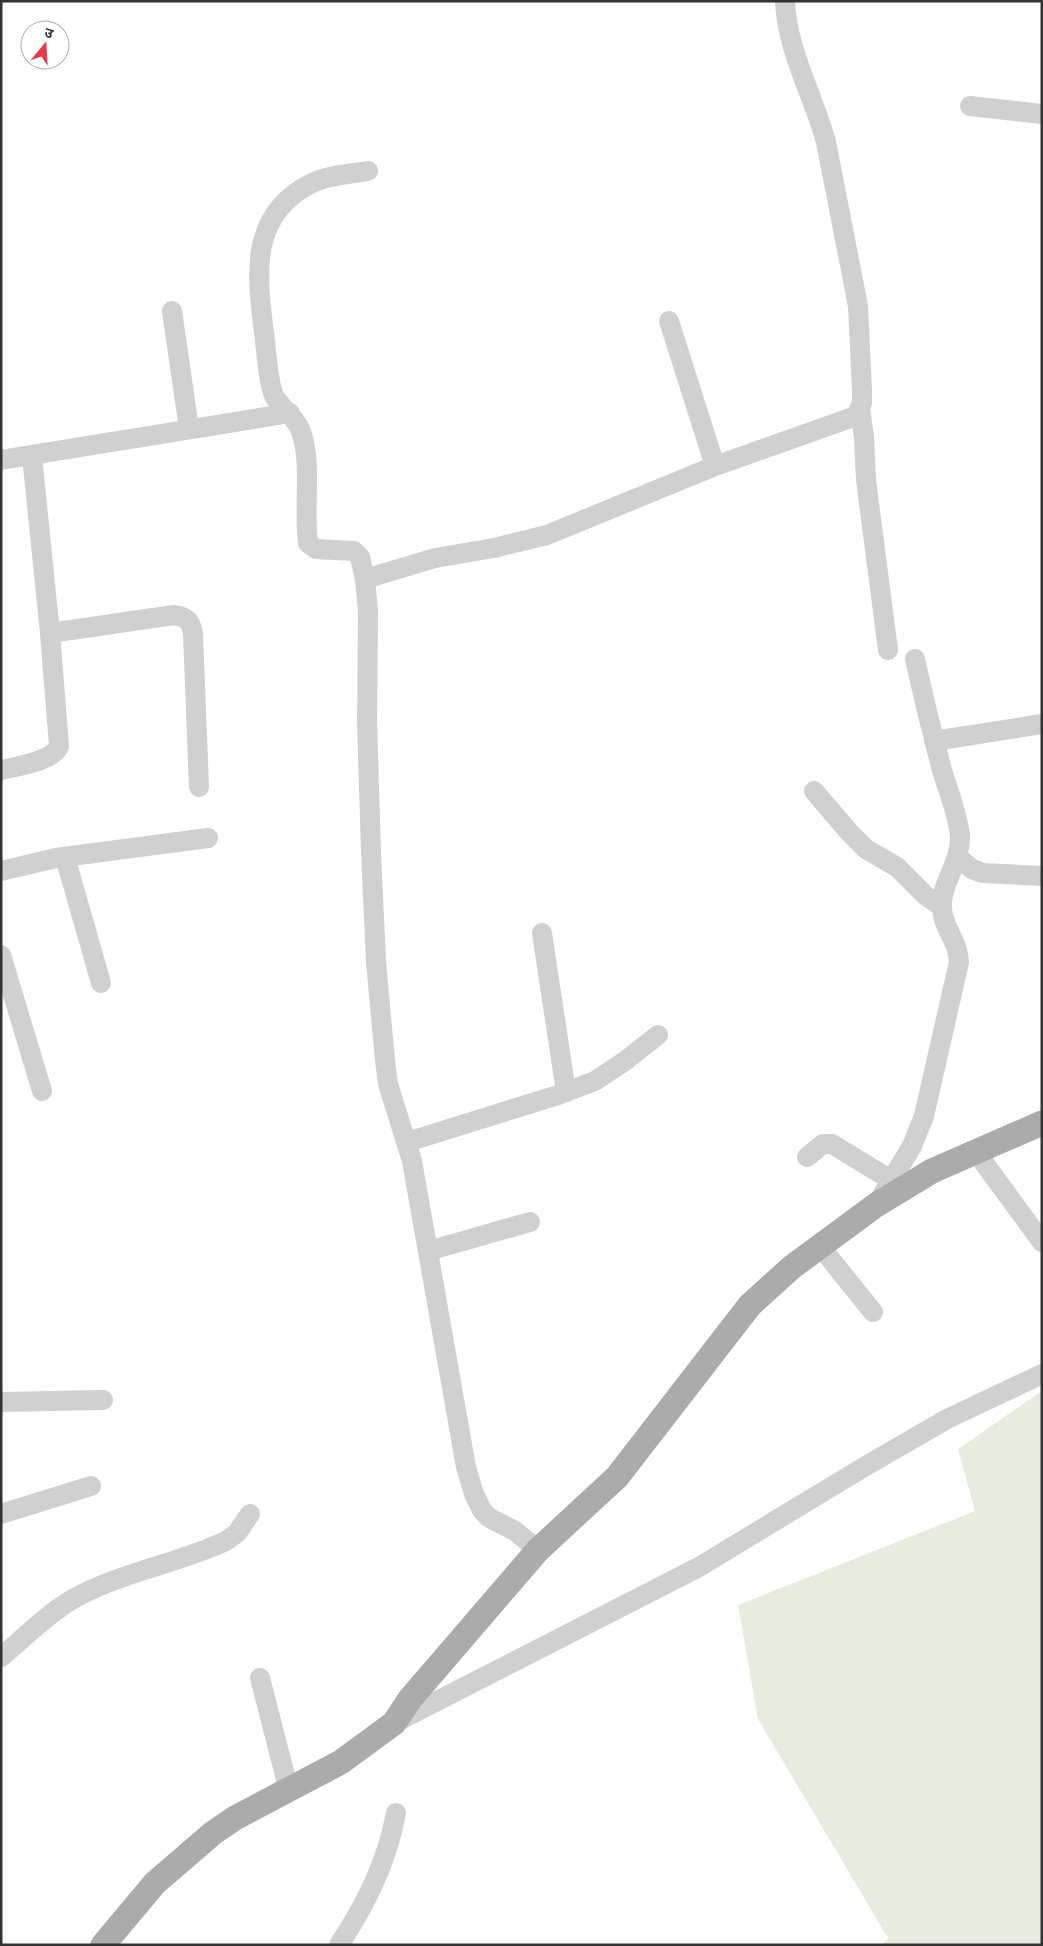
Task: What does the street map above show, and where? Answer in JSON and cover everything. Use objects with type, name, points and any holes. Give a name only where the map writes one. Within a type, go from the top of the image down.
[{"type":"main road","points":[[103,1945],[156,1882],[213,1833],[235,1818],[341,1762],[394,1723],[410,1699],[538,1550],[617,1477],[750,1305],[792,1266],[876,1205],[932,1171],[1042,1123]]},
{"type":"street","points":[[785,1],[786,23],[792,46],[821,122],[826,142],[858,306],[862,391],[860,408],[866,480],[876,543],[888,650]]},
{"type":"street","points":[[970,106],[1042,114]]},
{"type":"street","points":[[368,171],[313,182],[282,204],[272,217],[261,245],[258,268],[260,298],[272,392],[290,413],[300,429],[305,453],[308,543],[316,549],[354,551],[360,557],[365,579],[368,612],[367,721],[376,962],[388,1084],[412,1161],[466,1467],[474,1494],[482,1510],[488,1516],[515,1531],[538,1550]]},
{"type":"street","points":[[172,311],[189,429]]},
{"type":"street","points":[[669,321],[715,466]]},
{"type":"street","points":[[365,579],[435,558],[494,548],[548,535],[715,466],[852,419],[860,408]]},
{"type":"street","points":[[1,460],[290,413]]},
{"type":"street","points":[[1,770],[46,758],[53,754],[59,746],[50,633],[32,456]]},
{"type":"street","points":[[50,633],[174,615],[187,618],[191,624],[193,634],[199,787]]},
{"type":"street","points":[[876,1205],[912,1146],[924,1116],[959,962],[959,949],[943,918],[941,906],[943,895],[958,857],[960,846],[958,828],[934,741],[915,659]]},
{"type":"street","points":[[934,741],[1042,724]]},
{"type":"street","points":[[814,791],[866,849],[897,867],[926,896],[941,906]]},
{"type":"street","points":[[1,871],[65,857],[208,838]]},
{"type":"street","points":[[65,857],[101,983]]},
{"type":"street","points":[[958,857],[972,869],[983,873],[1042,876]]},
{"type":"street","points":[[542,933],[566,1092]]},
{"type":"street","points":[[1,954],[42,1091]]},
{"type":"street","points":[[407,1142],[566,1092],[595,1081],[625,1061],[658,1034]]},
{"type":"street","points":[[807,1157],[822,1144],[832,1144],[891,1180]]},
{"type":"street","points":[[976,1152],[1042,1242]]},
{"type":"street","points":[[428,1251],[530,1222]]},
{"type":"street","points":[[820,1246],[873,1312]]},
{"type":"street","points":[[394,1723],[699,1567],[864,1467],[947,1420],[1042,1374]]},
{"type":"street","points":[[1,1402],[103,1400]]},
{"type":"street","points":[[1,1514],[91,1486]]},
{"type":"street","points":[[1,1656],[56,1610],[74,1599],[135,1572],[190,1555],[226,1541],[236,1533],[250,1514]]},
{"type":"street","points":[[260,1678],[288,1791]]},
{"type":"street","points":[[339,1945],[358,1915],[378,1874],[390,1842],[396,1813]]},
{"type":"shaded area","points":[[1042,1391],[1042,1945],[882,1945],[888,1938],[758,1719],[738,1605],[975,1511],[958,1449]]}]
